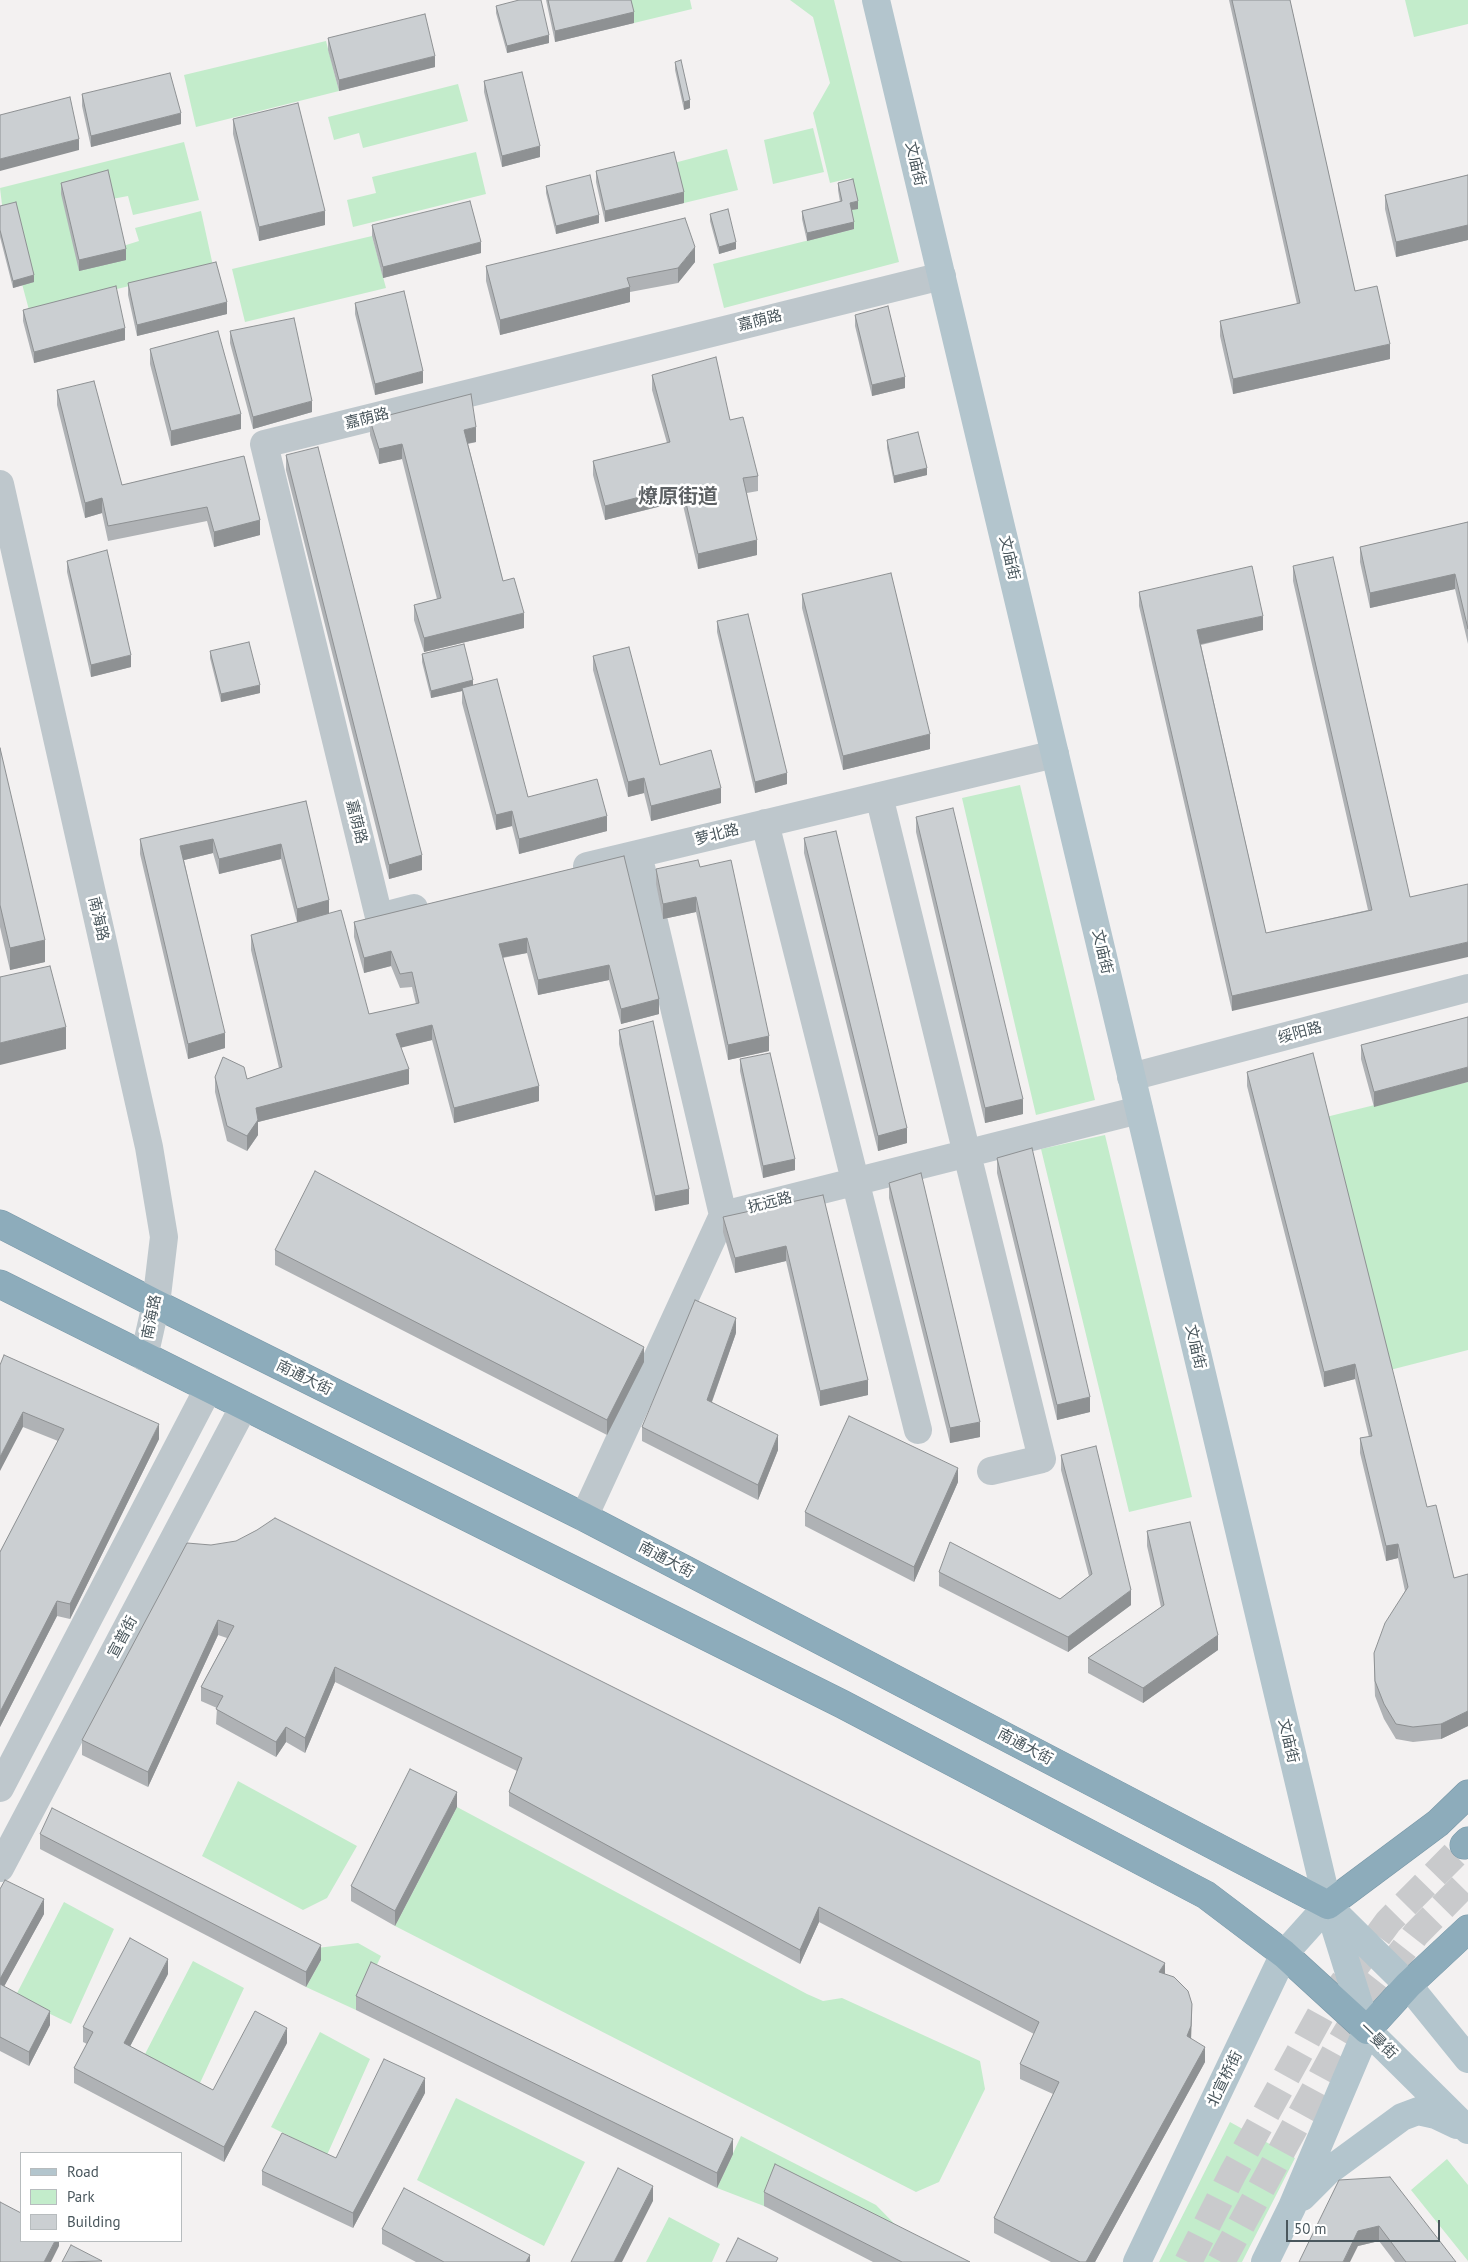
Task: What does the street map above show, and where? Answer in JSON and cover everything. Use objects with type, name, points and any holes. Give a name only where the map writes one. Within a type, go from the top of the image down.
[{"type":"highway","name":"南通大街","points":[[0,1224],[156,1304],[584,1517],[1328,1905]]},
{"type":"highway","points":[[0,1284],[842,1704],[1206,1895],[1284,1954]]},
{"type":"highway","points":[[1328,1905],[1438,1823],[1468,1794]]},
{"type":"highway","points":[[1368,2030],[1408,1984],[1468,1929]]},
{"type":"highway","name":"一曼街","points":[[1284,1954],[1368,2030]]},
{"type":"main road","name":"文庙街","points":[[876,0],[1328,1905],[1368,2030]]},
{"type":"main road","name":"北宣桥街","points":[[1137,2262],[1284,1954],[1328,1905]]},
{"type":"main road","points":[[1328,1905],[1408,1984],[1468,2059]]},
{"type":"main road","points":[[1265,2262],[1292,2207],[1368,2030]]},
{"type":"main road","name":"一曼街","points":[[1368,2030],[1468,2130]]},
{"type":"main road","points":[[1292,2207],[1327,2172],[1402,2117],[1418,2111],[1436,2115],[1468,2130]]},
{"type":"street","name":"嘉荫路","points":[[436,903],[379,917],[264,444],[942,276]]},
{"type":"street","name":"南海路","points":[[0,484],[149,1147],[164,1237],[156,1304],[144,1357]]},
{"type":"street","name":"萝北路","points":[[561,873],[1055,754]]},
{"type":"street","points":[[879,796],[1042,1458],[991,1471]]},
{"type":"street","points":[[765,824],[918,1430]]},
{"type":"street","points":[[584,1517],[723,1215],[638,854]]},
{"type":"street","name":"绥阳路","points":[[1131,1076],[1468,988]]},
{"type":"street","name":"抚远路","points":[[723,1215],[1139,1110]]},
{"type":"street","points":[[0,1788],[208,1388]]},
{"type":"street","name":"宣普街","points":[[0,1868],[244,1406]]},
{"type":"green space","points":[[628,0],[690,0],[692,9],[634,23]]},
{"type":"green space","points":[[790,0],[834,0],[899,262],[724,308],[713,264],[854,229],[850,210],[858,208],[851,178],[830,183],[813,113],[830,83],[813,17]]},
{"type":"green space","points":[[1405,0],[1468,0],[1468,24],[1414,37]]},
{"type":"green space","points":[[326,41],[339,91],[196,127],[184,75]]},
{"type":"green space","points":[[458,84],[468,121],[363,148],[359,133],[334,140],[328,117]]},
{"type":"green space","points":[[813,128],[824,172],[773,184],[764,140]]},
{"type":"green space","points":[[184,142],[199,200],[133,215],[128,196],[112,199],[123,246],[139,241],[135,228],[201,211],[213,266],[29,310],[3,213],[0,188]]},
{"type":"green space","points":[[727,149],[738,190],[684,203],[674,163]]},
{"type":"green space","points":[[476,152],[486,194],[353,227],[347,200],[376,193],[372,177]]},
{"type":"green space","points":[[372,236],[386,288],[245,322],[232,269]]},
{"type":"green space","points":[[1020,785],[1095,1100],[1036,1115],[962,798]]},
{"type":"green space","points":[[1468,1082],[1468,1350],[1390,1370],[1326,1117]]},
{"type":"green space","points":[[1105,1135],[1192,1497],[1129,1512],[1041,1149]]},
{"type":"green space","points":[[238,1781],[357,1846],[327,1898],[303,1910],[202,1856]]},
{"type":"green space","points":[[457,1807],[807,1994],[823,2001],[842,1998],[980,2061],[985,2089],[939,2182],[916,2192],[395,1926]]},
{"type":"green space","points":[[64,1902],[114,1929],[71,2024],[15,1997]]},
{"type":"green space","points":[[358,1943],[381,1956],[356,2010],[306,1987],[321,1960],[301,1950]]},
{"type":"green space","points":[[193,1961],[244,1988],[200,2083],[144,2056]]},
{"type":"green space","points":[[320,2032],[370,2059],[327,2155],[271,2127]]},
{"type":"green space","points":[[456,2098],[585,2162],[544,2246],[417,2180]]},
{"type":"green space","points":[[1230,2122],[1295,2158],[1242,2262],[1159,2262]]},
{"type":"green space","points":[[741,2136],[876,2205],[923,2253],[764,2206],[717,2188]]},
{"type":"green space","points":[[1447,2159],[1468,2185],[1468,2261],[1411,2190]]},
{"type":"green space","points":[[669,2217],[720,2244],[712,2262],[646,2262]]},
{"type":"building","points":[[519,0],[541,0],[549,35],[507,46],[496,6]]},
{"type":"building","points":[[548,0],[631,0],[634,12],[555,31]]},
{"type":"building","points":[[1232,0],[1290,0],[1355,291],[1377,286],[1390,344],[1233,379],[1220,321],[1300,303]]},
{"type":"building","points":[[425,14],[435,56],[339,80],[328,38]]},
{"type":"building","points":[[681,60],[690,100],[684,102],[675,62]]},
{"type":"building","points":[[522,72],[540,146],[502,156],[484,81]]},
{"type":"building","points":[[170,73],[181,113],[91,136],[82,94]]},
{"type":"building","points":[[70,97],[79,139],[0,159],[0,115]]},
{"type":"building","points":[[298,103],[325,211],[259,227],[233,119]]},
{"type":"building","points":[[674,152],[684,192],[605,211],[596,171]]},
{"type":"building","points":[[108,170],[126,249],[79,260],[61,183]]},
{"type":"building","points":[[590,175],[599,215],[556,226],[546,186]]},
{"type":"building","points":[[1468,175],[1468,225],[1396,242],[1385,195]]},
{"type":"building","points":[[853,179],[858,201],[850,203],[854,222],[807,233],[802,211],[842,201],[838,183]]},
{"type":"building","points":[[470,201],[481,242],[383,267],[372,225]]},
{"type":"building","points":[[16,202],[34,275],[13,281],[0,230],[0,206]]},
{"type":"building","points":[[728,209],[736,242],[719,247],[710,214]]},
{"type":"building","points":[[685,218],[695,247],[678,268],[627,278],[630,287],[500,320],[486,266]]},
{"type":"building","points":[[216,262],[227,302],[137,325],[128,283]]},
{"type":"building","points":[[116,286],[125,328],[34,352],[23,310]]},
{"type":"building","points":[[404,291],[423,371],[375,384],[355,303]]},
{"type":"building","points":[[888,306],[905,377],[872,385],[855,315]]},
{"type":"building","points":[[294,318],[312,401],[253,417],[230,331]]},
{"type":"building","points":[[218,331],[241,414],[171,431],[150,349]]},
{"type":"building","points":[[716,357],[730,420],[743,417],[758,476],[743,478],[757,540],[698,554],[682,486],[605,506],[593,461],[670,442],[652,375]]},
{"type":"building","points":[[94,381],[122,485],[244,456],[260,520],[214,532],[207,507],[108,526],[102,498],[85,503],[57,390]]},
{"type":"building","points":[[471,394],[476,427],[464,430],[503,581],[514,578],[524,613],[424,638],[414,605],[441,598],[402,444],[379,449],[370,420]]},
{"type":"building","points":[[918,432],[927,468],[894,476],[887,440]]},
{"type":"building","points":[[318,447],[422,855],[389,865],[286,455]]},
{"type":"building","points":[[1468,522],[1468,629],[1455,574],[1370,593],[1360,547]]},
{"type":"building","points":[[107,550],[131,655],[91,665],[67,561]]},
{"type":"building","points":[[1333,557],[1410,897],[1468,884],[1468,942],[1232,996],[1139,592],[1252,566],[1263,616],[1197,630],[1266,933],[1372,910],[1293,566]]},
{"type":"building","points":[[891,573],[930,734],[843,756],[802,594]]},
{"type":"building","points":[[748,614],[787,773],[755,782],[717,621]]},
{"type":"building","points":[[249,642],[260,685],[221,694],[210,651]]},
{"type":"building","points":[[464,644],[473,680],[431,691],[422,654]]},
{"type":"building","points":[[629,647],[660,765],[711,750],[721,788],[651,806],[644,778],[628,782],[593,656]]},
{"type":"building","points":[[497,679],[528,797],[597,779],[607,816],[519,839],[512,811],[496,815],[462,688]]},
{"type":"building","points":[[0,748],[45,940],[10,948],[0,905]]},
{"type":"building","points":[[306,801],[329,900],[297,909],[281,844],[219,859],[213,839],[180,846],[225,1033],[188,1044],[140,839]]},
{"type":"building","points":[[953,808],[1023,1099],[985,1108],[916,817]]},
{"type":"building","points":[[836,831],[907,1128],[878,1136],[804,838]]},
{"type":"building","points":[[624,856],[659,999],[621,1009],[609,965],[538,980],[527,938],[499,944],[539,1086],[454,1108],[432,1025],[396,1034],[409,1069],[256,1108],[258,1120],[247,1136],[227,1126],[215,1077],[223,1057],[244,1067],[247,1079],[282,1067],[251,935],[341,910],[369,1014],[419,1003],[412,972],[400,974],[391,951],[364,958],[354,922]]},
{"type":"building","points":[[698,860],[700,867],[731,860],[769,1036],[728,1045],[696,897],[663,904],[656,869]]},
{"type":"building","points":[[50,966],[66,1027],[0,1043],[0,977]]},
{"type":"building","points":[[1468,1017],[1468,1067],[1374,1092],[1361,1045]]},
{"type":"building","points":[[653,1021],[689,1189],[655,1196],[619,1030]]},
{"type":"building","points":[[770,1053],[795,1159],[763,1166],[740,1059]]},
{"type":"building","points":[[1313,1053],[1427,1507],[1436,1505],[1454,1578],[1468,1574],[1468,1711],[1441,1724],[1413,1727],[1396,1724],[1384,1704],[1375,1681],[1374,1653],[1385,1623],[1408,1587],[1398,1544],[1386,1546],[1360,1438],[1372,1436],[1355,1364],[1324,1372],[1247,1072]]},
{"type":"building","points":[[1032,1148],[1090,1397],[1057,1405],[997,1158]]},
{"type":"building","points":[[315,1171],[644,1347],[607,1420],[275,1250]]},
{"type":"building","points":[[921,1173],[980,1422],[950,1428],[889,1183]]},
{"type":"building","points":[[823,1195],[868,1380],[820,1391],[786,1246],[735,1258],[723,1217]]},
{"type":"building","points":[[695,1300],[736,1318],[707,1400],[778,1435],[758,1485],[642,1427]]},
{"type":"building","points":[[4,1355],[159,1424],[70,1604],[57,1601],[0,1712],[0,1552],[64,1429],[23,1412],[0,1457],[0,1365]]},
{"type":"building","points":[[849,1416],[958,1468],[914,1567],[805,1512]]},
{"type":"building","points":[[1096,1446],[1131,1590],[1068,1637],[939,1572],[950,1542],[1060,1599],[1092,1574],[1061,1455]]},
{"type":"building","points":[[275,1518],[1165,1963],[1159,1972],[1174,1977],[1188,1991],[1192,2004],[1191,2026],[1187,2036],[1205,2047],[1086,2262],[1080,2262],[994,2218],[1059,2082],[1020,2064],[1039,2022],[819,1907],[800,1950],[509,1792],[522,1758],[335,1667],[305,1738],[286,1727],[276,1742],[216,1709],[223,1696],[201,1687],[234,1626],[218,1620],[148,1772],[82,1740],[187,1543],[211,1545],[236,1541]]},
{"type":"building","points":[[1190,1522],[1218,1635],[1143,1688],[1088,1658],[1164,1605],[1147,1531]]},
{"type":"building","points":[[410,1769],[457,1792],[395,1911],[351,1886]]},
{"type":"building","points":[[52,1808],[321,1945],[306,1972],[40,1834]]},
{"type":"building","points":[[5,1880],[44,1899],[0,1979],[0,1889]]},
{"type":"building","points":[[130,1938],[168,1959],[124,2043],[213,2090],[255,2011],[287,2028],[224,2147],[74,2068],[93,2032],[83,2027]]},
{"type":"building","points":[[371,1962],[733,2139],[717,2173],[356,1996]]},
{"type":"building","points":[[0,1984],[50,2011],[29,2052],[0,2037]]},
{"type":"building","points":[[384,2059],[425,2078],[353,2213],[262,2171],[282,2133],[336,2158]]},
{"type":"building","points":[[775,2164],[970,2262],[902,2262],[764,2192]]},
{"type":"building","points":[[618,2168],[653,2186],[614,2262],[571,2262]]},
{"type":"building","points":[[1390,2177],[1456,2262],[1406,2262],[1379,2226],[1358,2231],[1343,2262],[1299,2262],[1339,2180]]},
{"type":"building","points":[[404,2188],[530,2255],[526,2262],[444,2262],[382,2229]]},
{"type":"building","points":[[0,2202],[20,2212],[20,2242],[54,2242],[44,2262],[0,2262]]},
{"type":"building","points":[[738,2238],[778,2258],[776,2262],[726,2262]]},
{"type":"building","points":[[71,2245],[102,2261],[62,2262]]},
{"type":"tunnel","points":[[1188,2262],[1233,2173],[1322,2012],[1388,1922],[1464,1845]]},
{"type":"tunnel","points":[[1221,2262],[1337,2049],[1373,1989],[1416,1934],[1468,1881]]},
{"type":"district","name":"燎原街道","points":[[678,497]]}]
